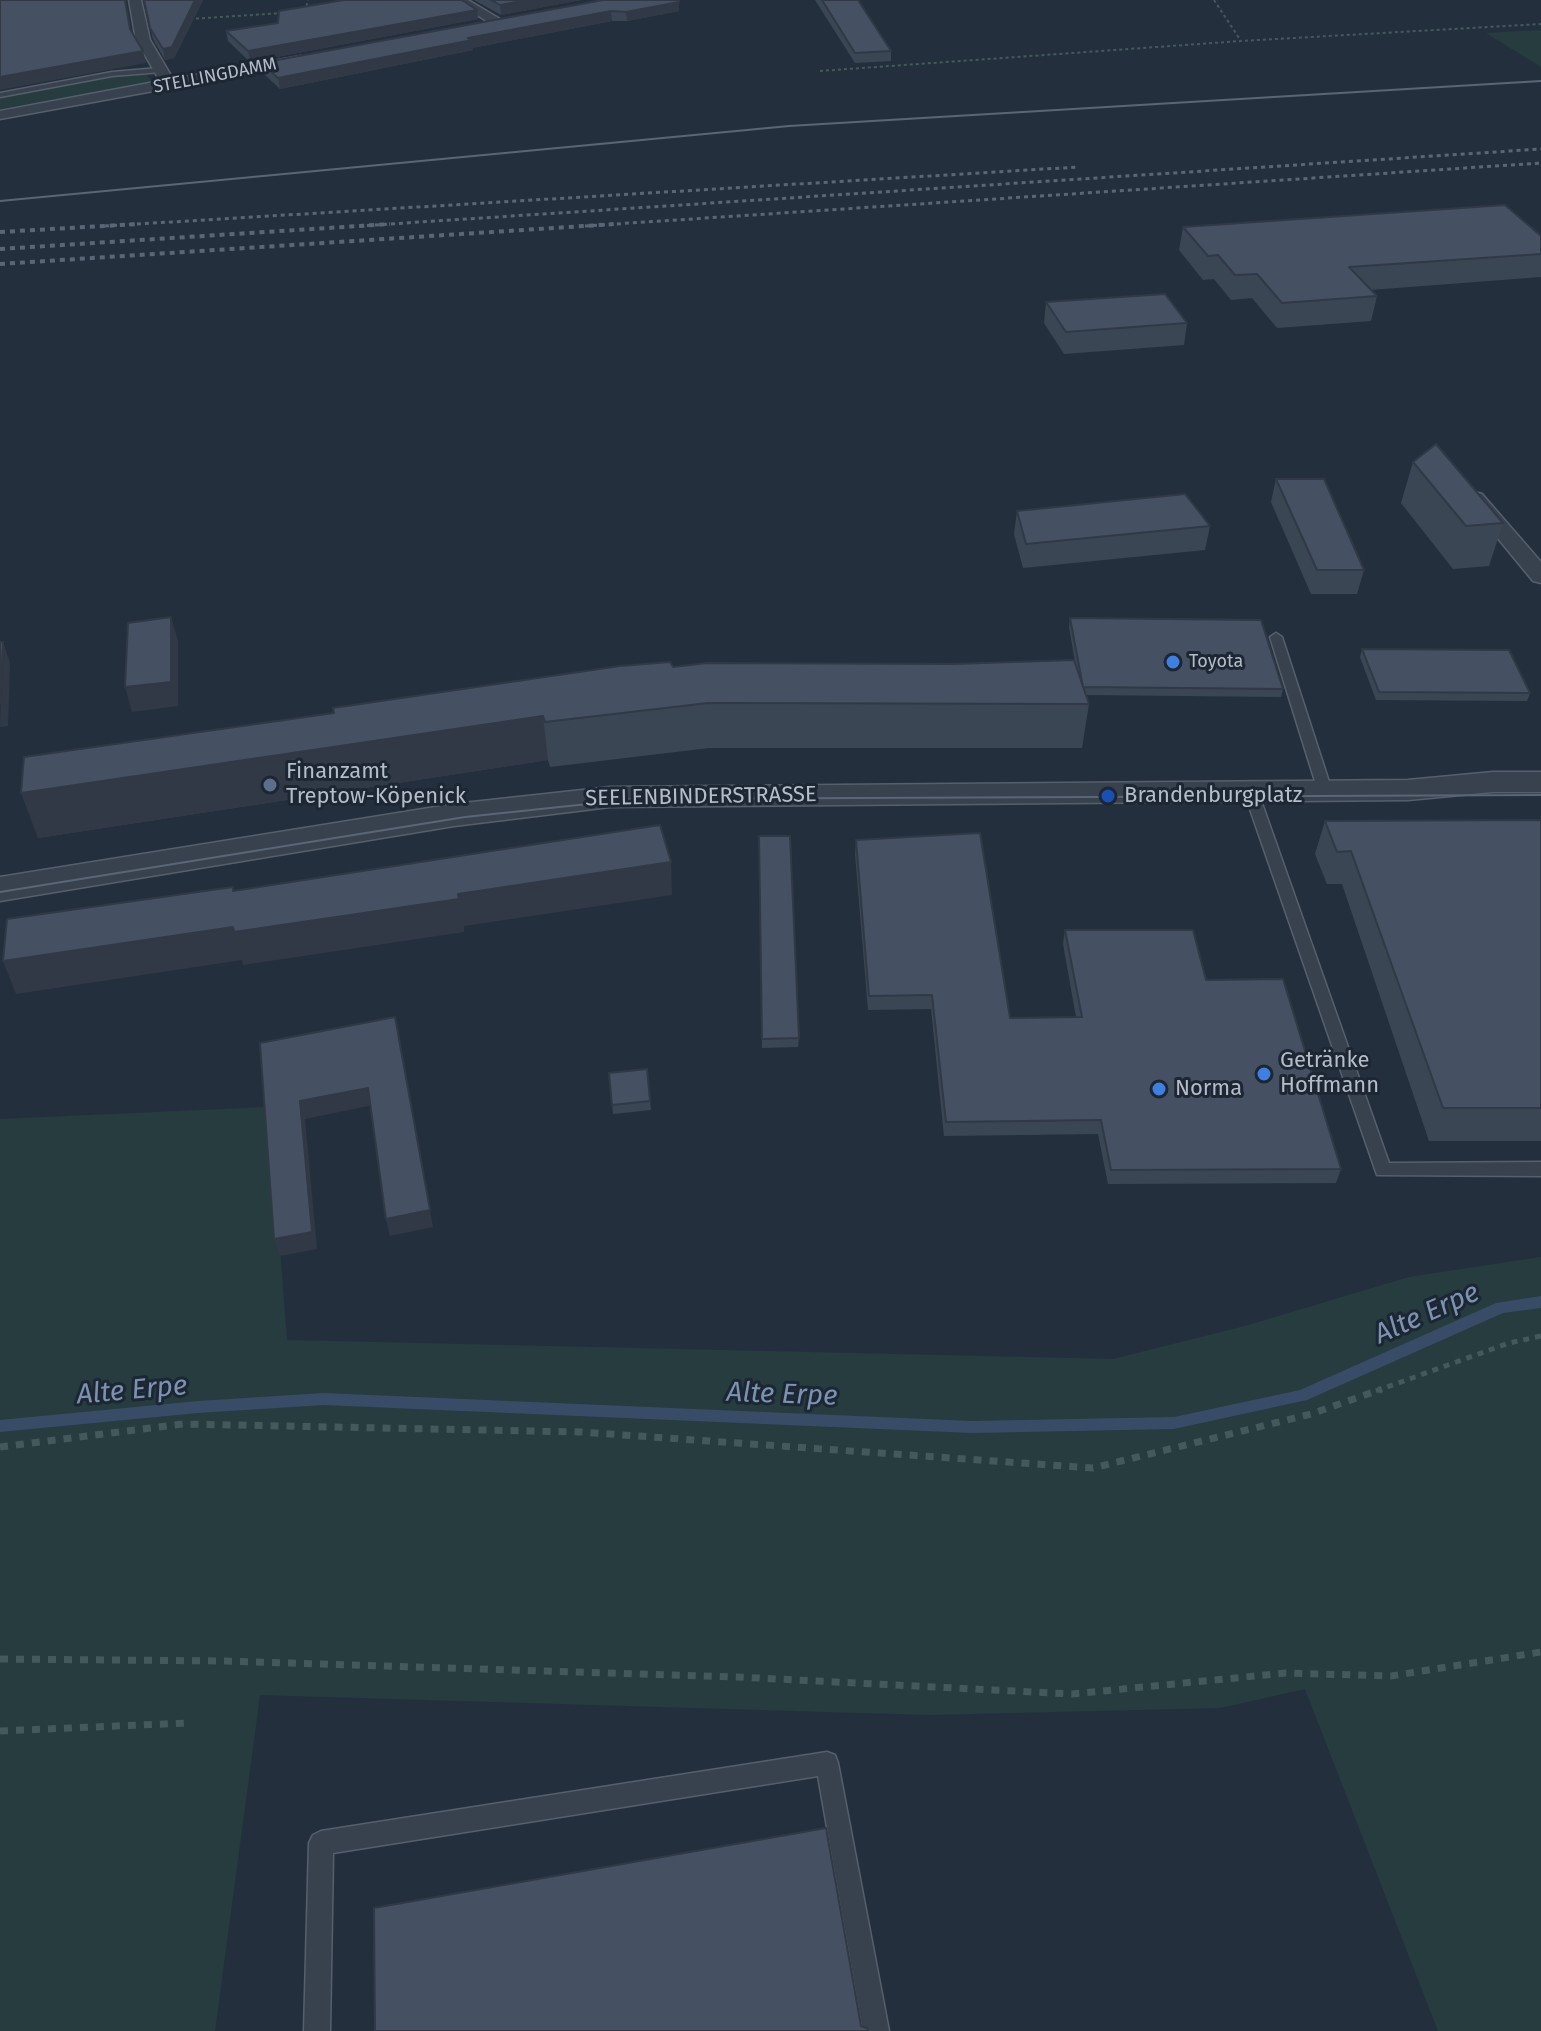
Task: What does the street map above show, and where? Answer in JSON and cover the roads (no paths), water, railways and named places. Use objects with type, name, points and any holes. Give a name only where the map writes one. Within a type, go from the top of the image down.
[{"type":"street","points":[[135,0],[143,40],[169,84]]},
{"type":"street","points":[[459,0],[498,22]]},
{"type":"street","points":[[483,25],[513,20]]},
{"type":"street","name":"STELLINGDAMM","points":[[0,115],[312,58]]},
{"type":"street","points":[[1461,482],[1541,576]]},
{"type":"street","name":"SEELENBINDERSTRASSE","points":[[0,889],[454,815],[610,797],[1408,790],[1493,782],[1541,782]]},
{"type":"street","name":"SEELENBINDERSTRASSE","points":[[1408,790],[1541,801]]},
{"type":"lane","points":[[0,95],[112,74],[159,70]]},
{"type":"lane","points":[[1276,637],[1325,791]]},
{"type":"lane","points":[[1251,792],[1383,1170],[1541,1169]]},
{"type":"lane","points":[[317,2031],[321,1843],[827,1763],[876,2031]]},
{"type":"waterway","name":"Alte Erpe","points":[[0,1426],[198,1407],[324,1399],[972,1427],[1174,1423],[1302,1396],[1501,1307],[1541,1302]]},
{"type":"tram line","points":[[0,201],[789,126],[1541,81]]},
{"type":"tram line","points":[[0,892],[465,817],[635,799],[1541,795]]},
{"type":"railway","points":[[371,225],[1541,149]]},
{"type":"railway","points":[[585,226],[1541,163]]},
{"type":"railway","points":[[138,224],[1078,167]]},
{"type":"railway","points":[[0,232],[138,224]]},
{"type":"railway","points":[[105,226],[138,224]]},
{"type":"railway","points":[[371,225],[390,224]]},
{"type":"railway","points":[[0,264],[615,224]]},
{"type":"railway","points":[[0,249],[371,225]]},
{"type":"railway","points":[[359,226],[371,225]]},
{"type":"place","name":"Toyota","points":[[1173,662]]},
{"type":"place","name":"Finanzamt Treptow-Köpenick","points":[[270,785]]},
{"type":"place","name":"Brandenburgplatz","points":[[1108,796]]},
{"type":"place","name":"Getränke Hoffmann","points":[[1264,1074]]},
{"type":"place","name":"Norma","points":[[1159,1089]]}]
